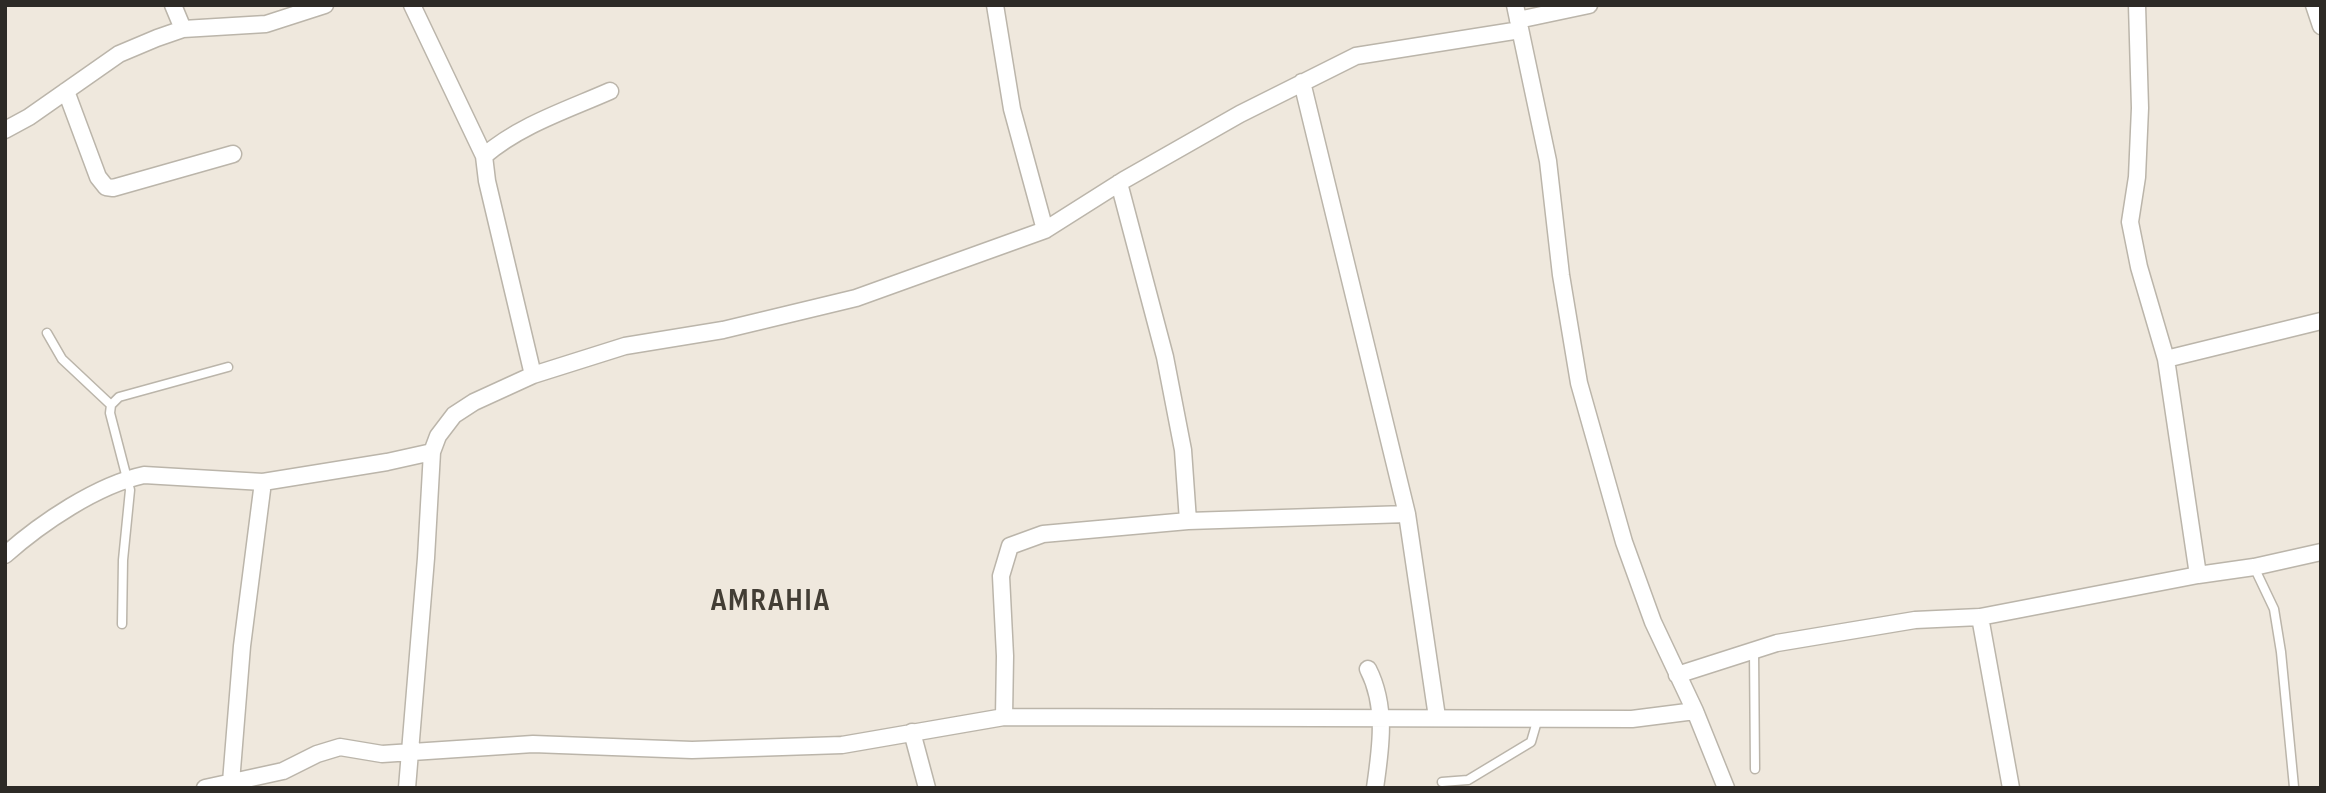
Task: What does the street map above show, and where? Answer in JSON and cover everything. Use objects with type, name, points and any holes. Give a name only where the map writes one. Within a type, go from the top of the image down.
[{"type":"street","points":[[173,5],[183,29]]},
{"type":"street","points":[[5,130],[29,117],[119,54],[183,29],[266,24],[326,5]]},
{"type":"street","points":[[412,5],[484,156],[487,181],[533,375]]},
{"type":"street","points":[[995,5],[1012,109],[1045,230]]},
{"type":"street","points":[[407,788],[432,452],[438,436],[454,415],[474,402],[533,375],[625,346],[723,330],[856,298],[1045,230],[1119,183],[1240,114],[1356,56],[1518,18],[1589,5]]},
{"type":"street","points":[[2137,5],[2139,136],[2137,177],[2130,222],[2139,267],[2166,359],[2198,575]]},
{"type":"street","points":[[2314,5],[2321,26]]},
{"type":"street","points":[[1518,18],[1548,161],[1561,275],[1579,383],[1624,542],[1653,622],[1695,711],[1726,788]]},
{"type":"street","points":[[1302,82],[1407,514],[1437,717]]},
{"type":"street","points":[[66,91],[98,177],[106,187],[113,188],[233,154]]},
{"type":"street","points":[[484,156],[523,129],[610,91]]},
{"type":"street","points":[[1119,183],[1165,357],[1183,450],[1188,520]]},
{"type":"street","points":[[2166,359],[2321,321]]},
{"type":"street","points":[[5,555],[58,516],[100,490],[128,478],[144,475],[263,482],[432,452]]},
{"type":"street","points":[[231,782],[242,646],[263,482]]},
{"type":"street","points":[[1004,717],[1005,656],[1001,576],[1010,546],[1043,534],[1188,520],[1407,514]]},
{"type":"street","points":[[1677,675],[1777,643],[1915,620],[1980,617],[2198,575],[2255,567],[2321,552]]},
{"type":"street","points":[[1980,617],[2011,788]]},
{"type":"street","points":[[1368,668],[1376,685],[1381,717],[1375,788]]},
{"type":"street","points":[[205,788],[283,771],[317,754],[340,747],[382,754],[533,744],[692,750],[842,745],[1004,717],[1632,719],[1695,711]]},
{"type":"street","points":[[912,732],[927,788]]},
{"type":"lane","points":[[47,333],[62,359],[111,405]]},
{"type":"lane","points":[[122,624],[123,560],[130,490],[110,413],[111,405],[119,397],[229,367]]},
{"type":"lane","points":[[2255,567],[2274,609],[2281,652],[2294,787]]},
{"type":"lane","points":[[1754,650],[1755,769]]},
{"type":"lane","points":[[1441,782],[1468,780],[1531,742],[1538,718]]},
{"type":"district","name":"AMRAHIA","points":[[771,602]]}]
